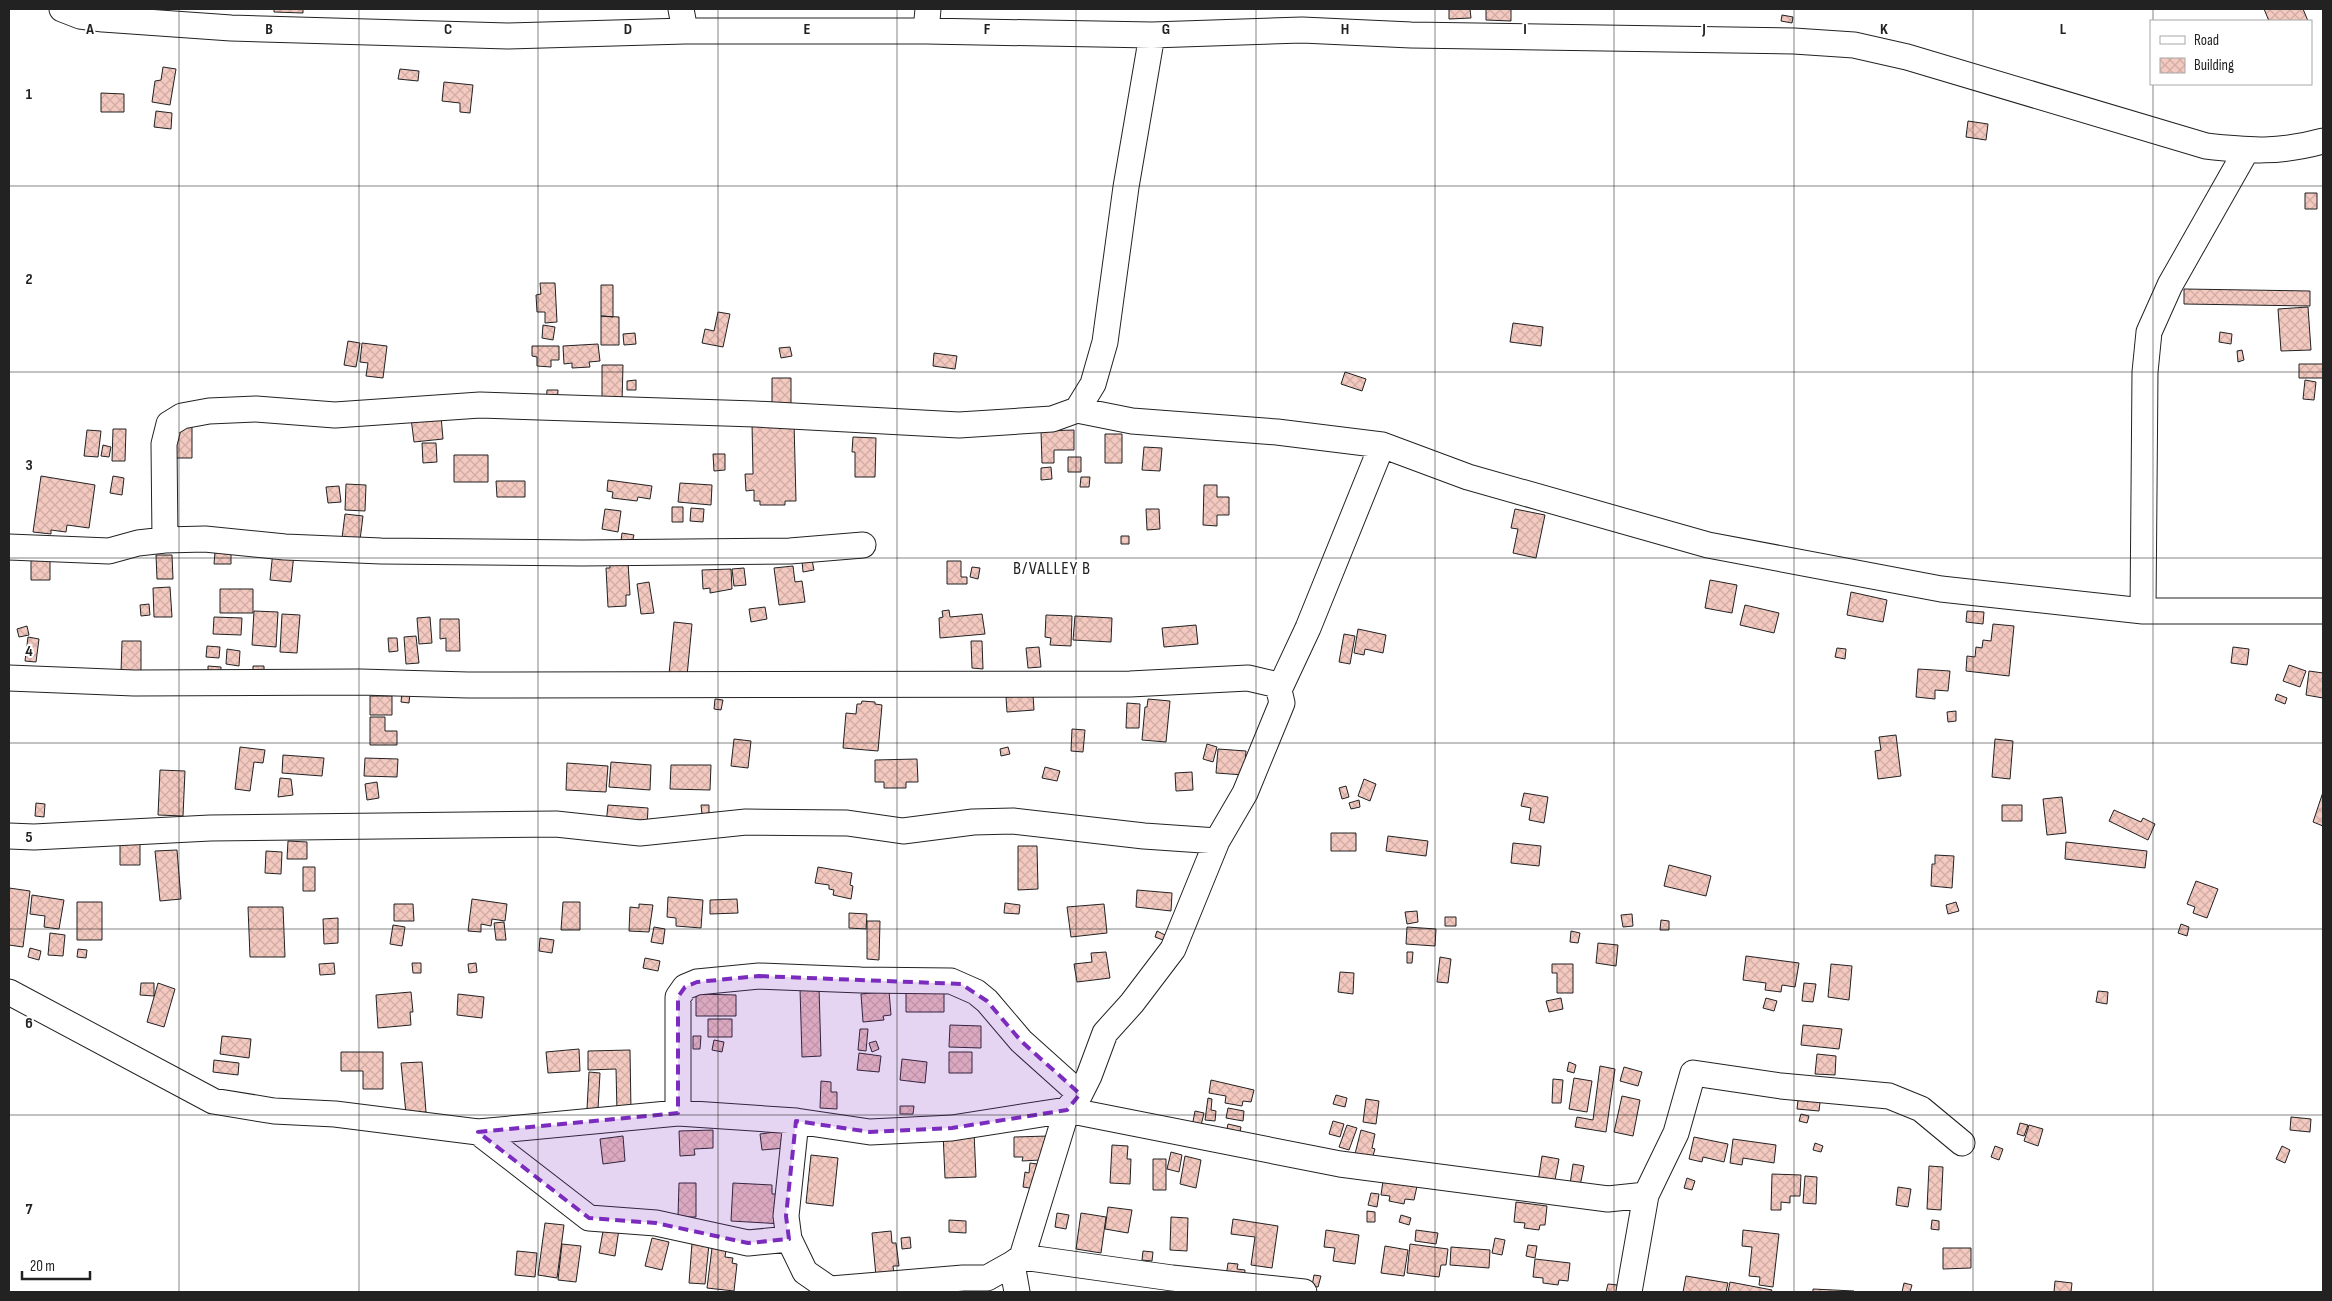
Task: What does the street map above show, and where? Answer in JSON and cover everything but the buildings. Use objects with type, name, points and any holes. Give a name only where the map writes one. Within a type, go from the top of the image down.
[{"type":"street","points":[[62,9],[80,16],[103,14],[231,28],[508,36],[683,20],[927,20],[1152,35],[1302,19],[1421,35],[1794,41],[1854,45],[1907,57],[2206,146],[2246,151],[2294,149],[2323,141]]},
{"type":"street","points":[[1077,410],[1093,384],[1105,342],[1126,186],[1152,35]]},
{"type":"street","points":[[2143,611],[2145,372],[2149,332],[2170,285],[2246,151]]},
{"type":"street","points":[[165,540],[164,444],[170,424],[182,416],[208,411],[256,409],[334,415],[480,405],[755,414],[959,425],[1052,419],[1077,410],[1132,421],[1277,432],[1382,445],[1468,477],[1708,545],[1942,589],[2143,611],[2323,611]]},
{"type":"street","points":[[1279,690],[1308,628],[1382,445]]},
{"type":"street","points":[[9,547],[109,551],[138,543],[205,539],[285,547],[381,551],[582,553],[790,551],[863,544]]},
{"type":"street","points":[[9,678],[134,683],[360,682],[478,684],[1130,684],[1248,678],[1274,684],[1279,690],[1282,703],[1249,784],[1217,841],[1173,949],[1132,1003],[1105,1033],[1092,1068],[1073,1102],[1017,1261],[1008,1292]]},
{"type":"street","points":[[9,836],[34,837],[210,828],[556,824],[640,833],[746,822],[847,824],[903,831],[973,822],[1013,821],[1144,836],[1217,841]]},
{"type":"street","points":[[678,1113],[678,997],[685,987],[697,982],[759,976],[861,980],[938,980],[961,984],[976,992],[987,1001],[1073,1102]]},
{"type":"street","points":[[9,992],[212,1100],[274,1111],[335,1114],[478,1132],[678,1113],[796,1121],[870,1132],[952,1128],[1073,1102],[1340,1164],[1608,1199],[1646,1195]]},
{"type":"street","points":[[1630,1292],[1646,1195],[1676,1133],[1693,1074],[1781,1086],[1889,1096],[1921,1109],[1962,1143]]},
{"type":"street","points":[[796,1121],[786,1216],[789,1239],[805,1272],[832,1291],[962,1278],[987,1278],[1017,1261],[1304,1292]]},
{"type":"street","points":[[478,1132],[589,1218],[656,1223],[748,1244],[789,1239]]},
{"type":"street","points":[[1017,1261],[1017,1292]]},
{"type":"highlighted area","points":[[759,976],[961,984],[987,1001],[1021,1041],[1080,1094],[1067,1110],[952,1128],[870,1132],[796,1121],[786,1216],[789,1239],[748,1243],[656,1223],[589,1218],[478,1132],[678,1113],[678,997],[685,987],[697,982]]},
{"type":"district","name":"B/VALLEY B","points":[[1052,568]]}]
